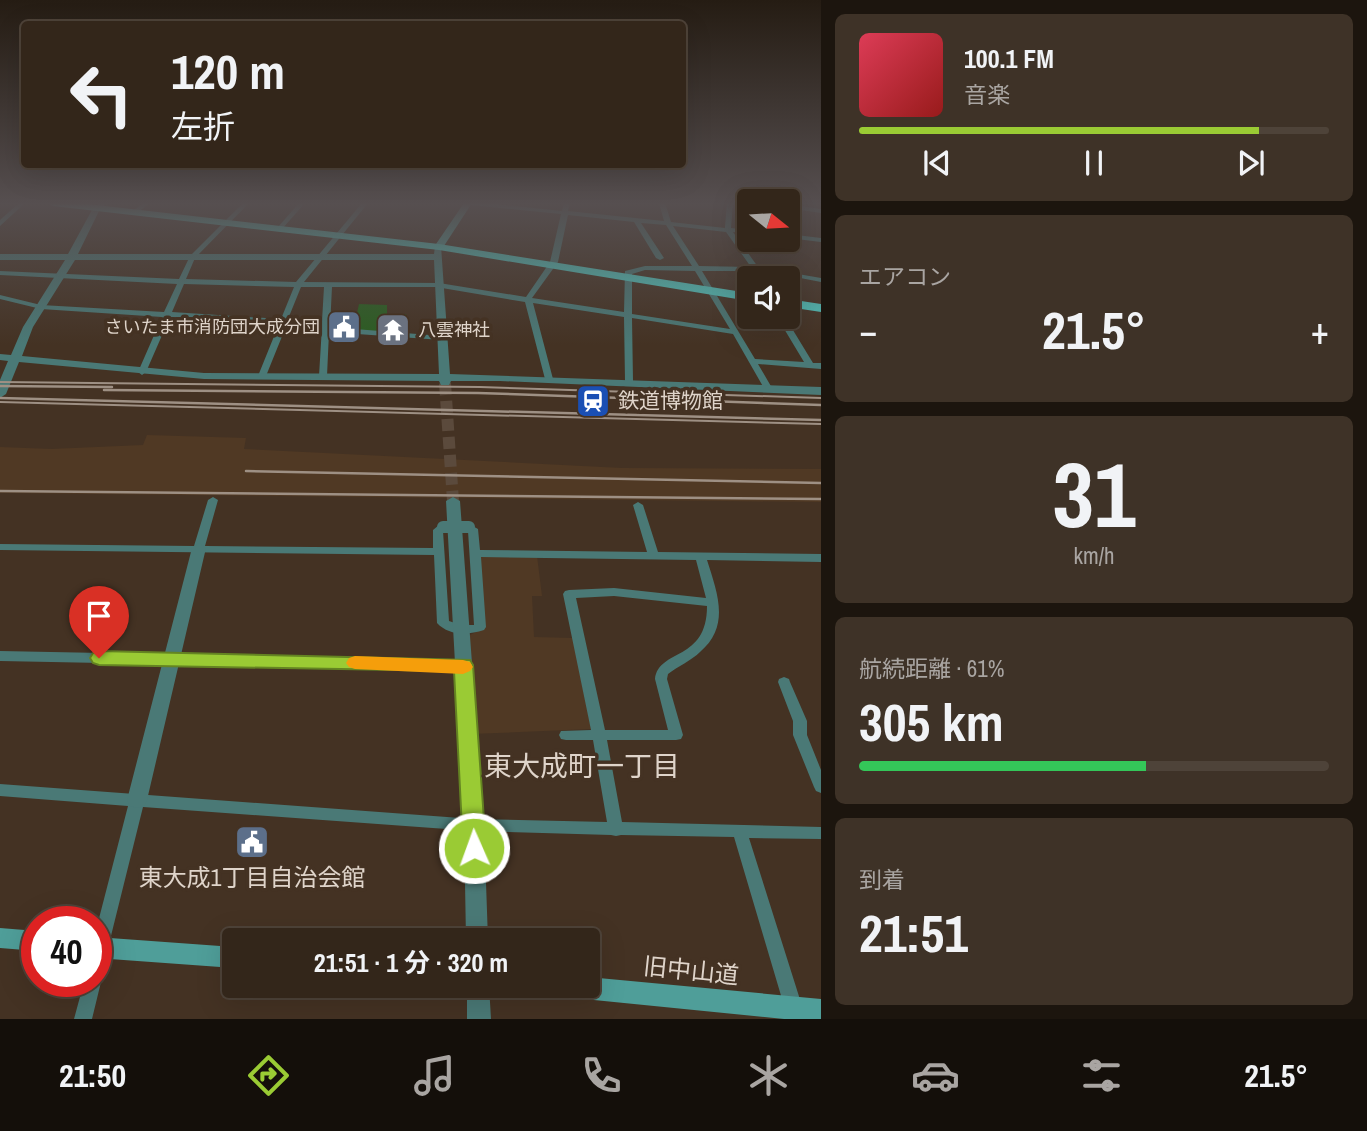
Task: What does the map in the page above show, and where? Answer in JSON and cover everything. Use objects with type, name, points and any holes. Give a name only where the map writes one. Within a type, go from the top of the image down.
[{"type":"highway","points":[[430,251],[553,265],[737,294]]},
{"type":"highway","points":[[800,305],[821,308]]},
{"type":"main road","points":[[0,938],[21,940]]},
{"type":"main road","points":[[112,954],[222,958]]},
{"type":"main road","name":"旧中山道","points":[[600,990],[786,1012],[821,1011]]},
{"type":"street","points":[[0,394],[13,358],[75,251]]},
{"type":"street","points":[[142,372],[169,316],[192,257],[198,251]]},
{"type":"street","points":[[262,376],[298,285],[327,251]]},
{"type":"street","points":[[528,299],[553,265],[556,251]]},
{"type":"street","points":[[655,251],[660,258]]},
{"type":"street","points":[[685,251],[712,290],[768,388]]},
{"type":"street","points":[[743,251],[754,266]]},
{"type":"street","points":[[0,257],[321,257],[438,252],[445,380]]},
{"type":"street","points":[[629,381],[628,273],[645,268],[737,269]]},
{"type":"street","points":[[0,273],[182,284],[439,285],[736,332]]},
{"type":"street","points":[[800,276],[821,280]]},
{"type":"street","points":[[323,376],[328,286]]},
{"type":"street","points":[[0,297],[41,307],[282,323],[442,338]]},
{"type":"street","points":[[528,299],[549,379]]},
{"type":"street","points":[[788,329],[810,365]]},
{"type":"street","points":[[0,357],[142,372],[445,380],[629,381],[821,391]]},
{"type":"street","points":[[752,361],[821,366]]},
{"type":"street","points":[[110,906],[170,659],[213,500]]},
{"type":"street","points":[[453,501],[474,825],[477,928]]},
{"type":"street","points":[[638,505],[654,556]]},
{"type":"street","points":[[443,527],[473,529],[480,627],[462,629],[452,629],[443,624],[438,530],[443,527]]},
{"type":"street","points":[[0,547],[439,552]]},
{"type":"street","points":[[474,553],[821,558]]},
{"type":"street","points":[[566,735],[676,735],[661,679],[662,672],[703,643],[715,615],[700,556]]},
{"type":"street","points":[[616,830],[569,594],[614,592],[714,603]]},
{"type":"street","points":[[0,656],[463,665]]},
{"type":"street","points":[[784,682],[800,721],[800,735],[821,787]]},
{"type":"street","points":[[0,790],[474,825],[616,830],[821,832]]},
{"type":"street","points":[[740,832],[786,1012]]},
{"type":"street","points":[[83,1019],[88,997]]},
{"type":"street","points":[[478,998],[479,1019]]},
{"type":"shaded area","points":[[147,435],[246,438],[244,449],[622,468],[821,469],[821,502],[0,493],[0,447],[51,449],[143,445]]},
{"type":"shaded area","points":[[478,555],[537,556],[542,596],[532,596],[534,637],[573,638],[591,729],[471,734],[464,638],[484,628]]},
{"type":"green space","points":[[359,304],[387,305],[387,314],[406,314],[404,335],[348,330],[351,322],[355,322]]},
{"type":"tunnel","points":[[445,383],[453,501]]},
{"type":"tram line","points":[[0,382],[480,387],[821,398]]},
{"type":"tram line","points":[[0,402],[821,424]]},
{"type":"railway","points":[[0,386],[112,387]]},
{"type":"railway","points":[[104,390],[478,393],[821,405]]},
{"type":"railway","points":[[0,398],[821,420]]},
{"type":"railway","points":[[246,471],[821,483]]},
{"type":"railway","points":[[0,491],[821,499]]},
{"type":"slow traffic","points":[[355,663],[463,667]]},
{"type":"place","name":"さいたま市消防団大成分団","points":[[344,327]]},
{"type":"place","name":"八雲神社","points":[[393,330]]},
{"type":"place","name":"鉄道博物館","points":[[593,401]]},
{"type":"place","name":"東大成1丁目自治会館","points":[[252,842]]},
{"type":"district","name":"東大成町一丁目","points":[[582,766]]},
{"type":"route","points":[[99,658],[463,665],[474,848]]}]
